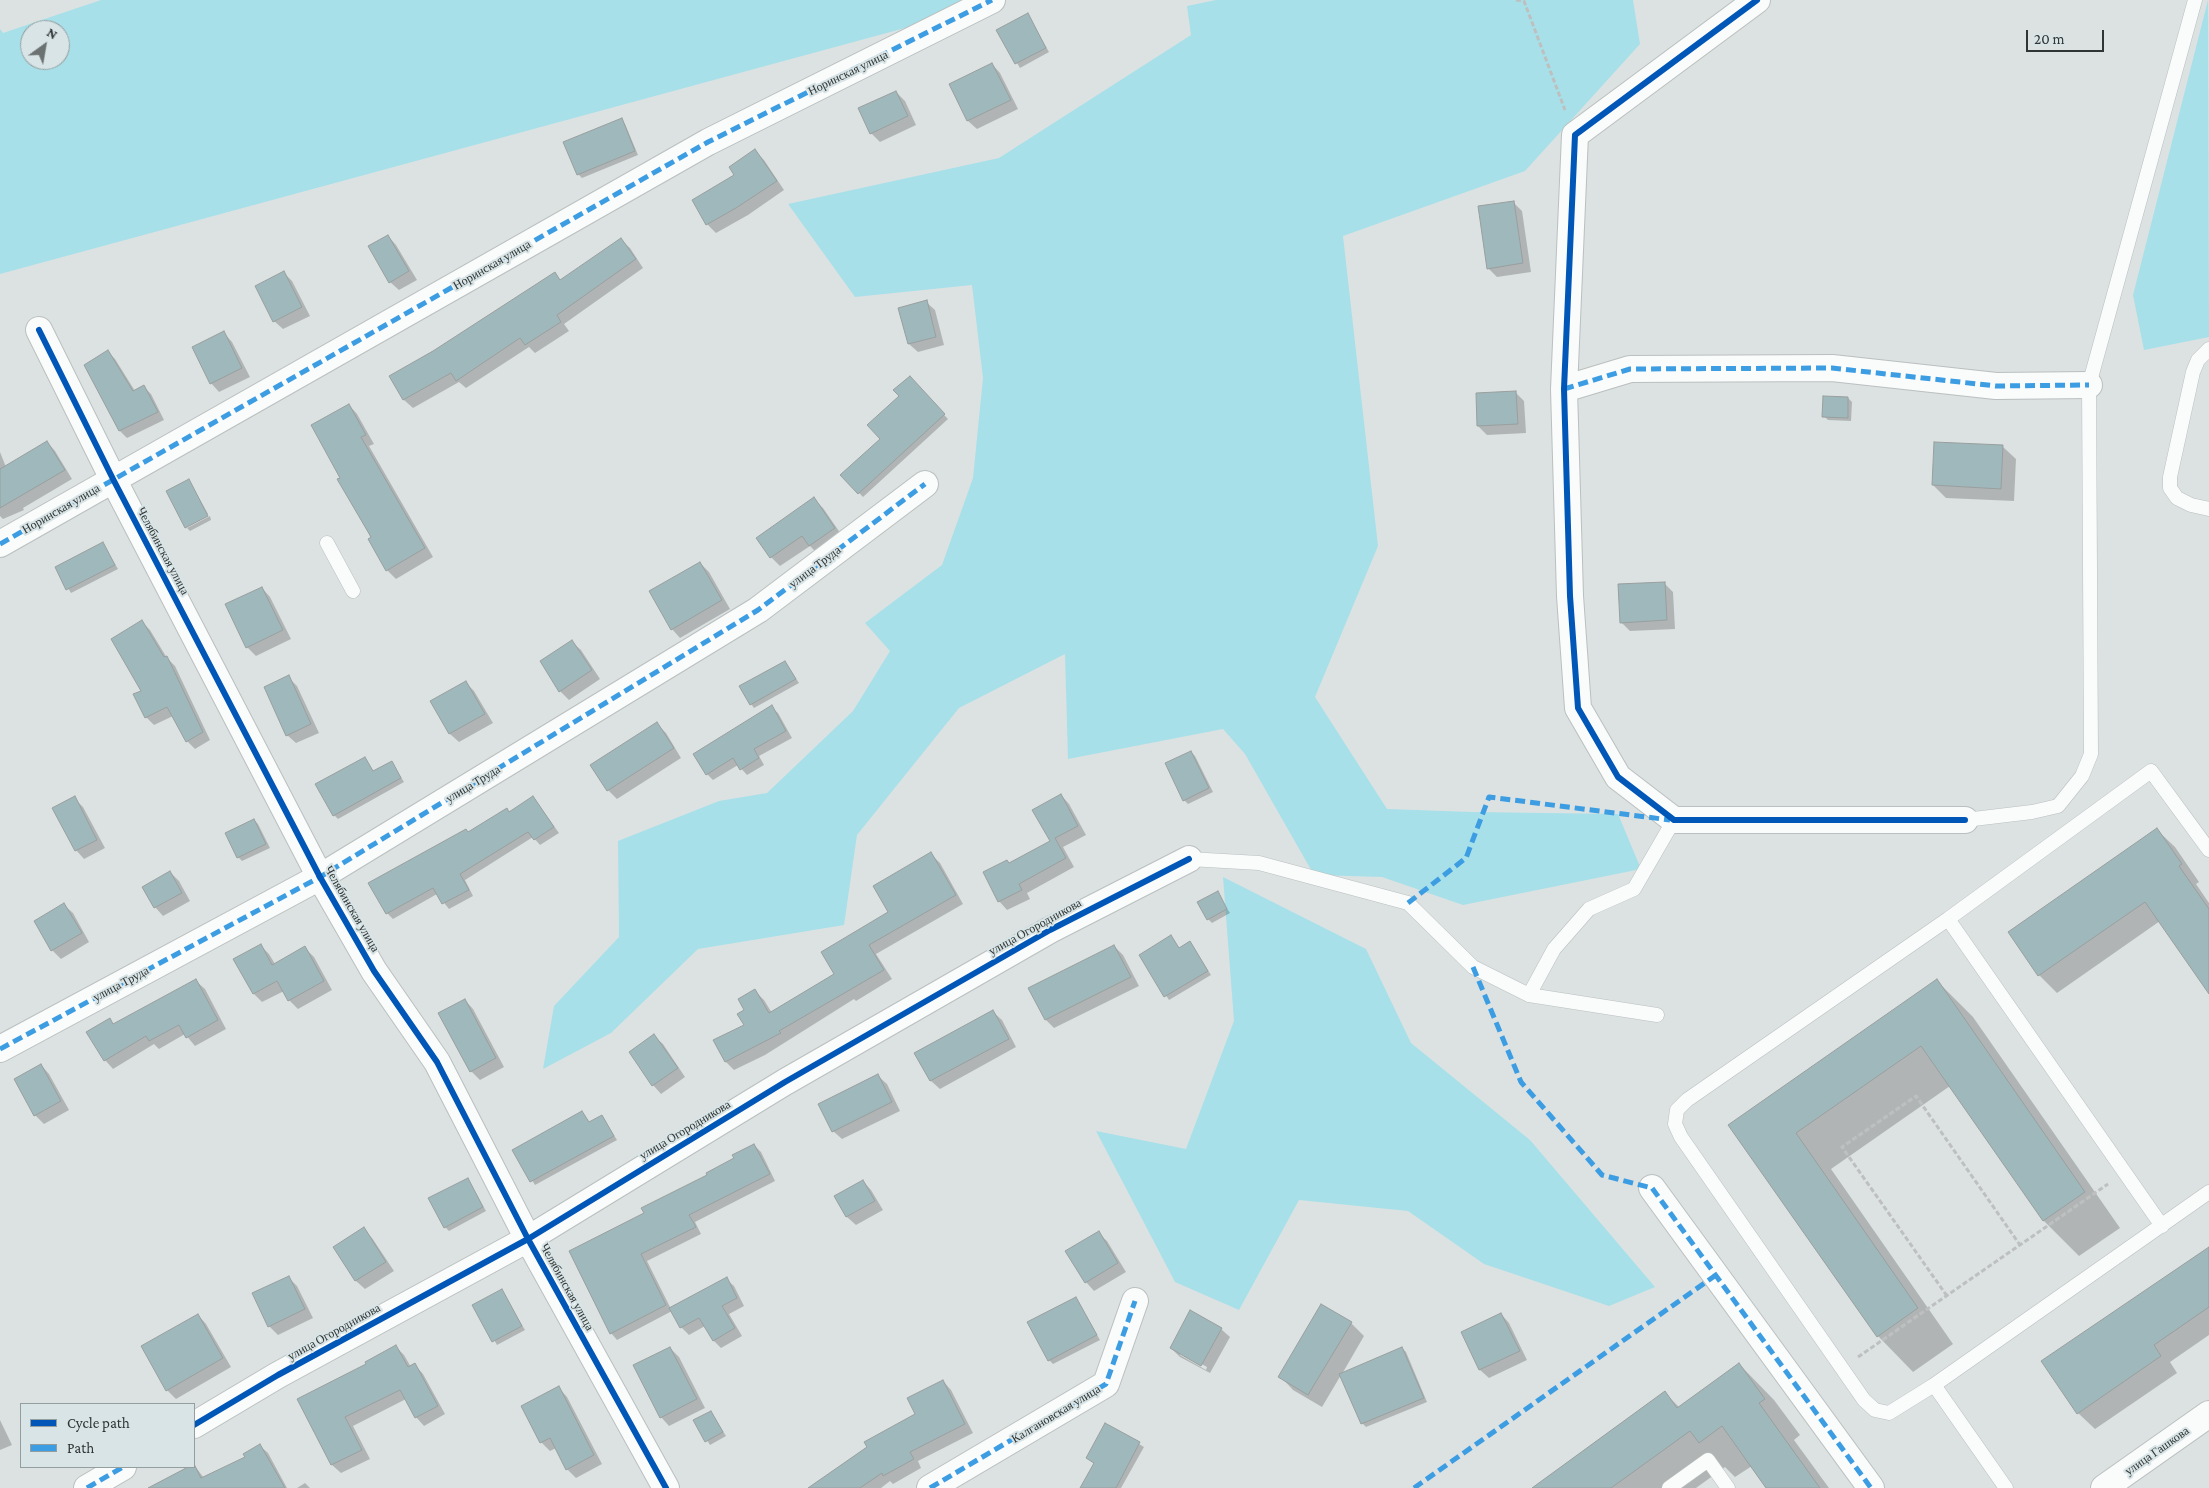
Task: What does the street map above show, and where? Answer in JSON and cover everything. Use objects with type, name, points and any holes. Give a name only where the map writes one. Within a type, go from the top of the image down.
[{"type":"street","name":"Норинская улица","points":[[0,544],[708,142],[992,0]]},
{"type":"street","points":[[1757,0],[1574,135],[1564,389],[1570,596],[1578,708],[1618,778],[1674,820],[1965,820]]},
{"type":"street","name":"Челябинская улица","points":[[39,330],[113,479],[320,877],[374,971],[438,1062],[528,1239],[666,1488]]},
{"type":"street","points":[[1564,389],[1630,369],[1832,368],[1996,386],[2089,385]]},
{"type":"street","name":"улица Труда","points":[[0,1049],[320,877],[758,610],[925,484]]},
{"type":"street","name":"улица Огородникова","points":[[195,1424],[278,1375],[528,1239],[785,1082],[1050,930],[1189,859]]},
{"type":"street","points":[[1652,1188],[1871,1488]]},
{"type":"street","name":"Калгановская улица","points":[[930,1488],[1106,1384],[1135,1301]]},
{"type":"street","name":"улица Гашкова","points":[[2104,1488],[2209,1414]]},
{"type":"street","points":[[87,1488],[121,1468]]},
{"type":"lane","points":[[1965,820],[2032,812],[2058,806],[2082,776],[2091,754],[2089,385],[2195,0]]},
{"type":"lane","points":[[2209,349],[2198,360],[2193,372],[2170,477],[2170,488],[2177,498],[2191,505],[2209,509]]},
{"type":"lane","points":[[327,543],[353,591]]},
{"type":"lane","points":[[2209,850],[2151,771],[1948,919],[1687,1100],[1677,1110],[1674,1124],[1681,1137],[1864,1400],[1875,1410],[1889,1413],[1934,1384],[2209,1192]]},
{"type":"lane","points":[[1529,995],[1554,949],[1590,909],[1634,889],[1674,820]]},
{"type":"lane","points":[[1189,859],[1259,863],[1408,903],[1474,967],[1529,995],[1656,1015]]},
{"type":"lane","points":[[1948,919],[2162,1226]]},
{"type":"lane","points":[[1934,1384],[2006,1488]]},
{"type":"lane","points":[[1669,1488],[1708,1460],[1728,1488]]},
{"type":"path","points":[[1516,0],[1524,1],[1574,135]]},
{"type":"path","points":[[1947,1296],[1842,1147],[1916,1096],[2020,1245]]},
{"type":"path","points":[[1842,1368],[2125,1172]]},
{"type":"shaded area","points":[[101,0],[984,0],[964,12],[0,274],[0,29],[3,33],[20,27],[20,70],[70,70],[70,20],[42,20]]},
{"type":"shaded area","points":[[1216,0],[1633,0],[1640,44],[1525,171],[1343,236],[1378,546],[1315,697],[1387,809],[1618,814],[1641,869],[1463,905],[1382,877],[1314,875],[1245,754],[1223,729],[1068,759],[1065,654],[959,708],[857,835],[844,925],[698,949],[611,1033],[543,1069],[554,1006],[619,937],[618,841],[719,801],[767,793],[853,711],[890,651],[865,623],[942,565],[973,478],[983,378],[972,285],[855,297],[788,204],[999,158],[1191,35],[1187,6]]},
{"type":"shaded area","points":[[2208,0],[2209,337],[2144,350],[2133,295]]},
{"type":"shaded area","points":[[1223,877],[1366,949],[1411,1043],[1530,1140],[1655,1287],[1609,1306],[1484,1264],[1408,1211],[1299,1200],[1239,1310],[1175,1282],[1096,1131],[1186,1149],[1234,1021]]},
{"type":"building","points":[[1028,13],[1046,48],[1015,64],[996,30]]},
{"type":"building","points":[[992,63],[1011,100],[967,121],[949,84]]},
{"type":"building","points":[[896,91],[908,116],[870,134],[858,108]]},
{"type":"building","points":[[622,118],[635,151],[577,175],[563,142]]},
{"type":"building","points":[[755,149],[777,181],[706,225],[692,200],[734,175],[729,167]]},
{"type":"building","points":[[1514,201],[1523,263],[1487,269],[1478,206]]},
{"type":"building","points":[[388,235],[409,271],[389,283],[368,246]]},
{"type":"building","points":[[621,238],[636,259],[557,315],[561,322],[525,345],[520,338],[456,381],[451,373],[403,400],[389,376],[433,351],[555,272],[560,280]]},
{"type":"building","points":[[284,271],[302,307],[273,322],[255,286]]},
{"type":"building","points":[[927,300],[936,337],[908,344],[898,308]]},
{"type":"building","points":[[224,331],[242,368],[210,384],[192,347]]},
{"type":"building","points":[[108,350],[133,391],[144,385],[158,412],[119,431],[84,365]]},
{"type":"building","points":[[910,376],[945,414],[858,494],[840,475],[880,439],[867,425],[899,396],[893,390]]},
{"type":"building","points":[[1516,391],[1518,424],[1477,426],[1476,393]]},
{"type":"building","points":[[1823,396],[1848,397],[1848,418],[1822,417]]},
{"type":"building","points":[[349,404],[366,435],[361,437],[425,548],[386,571],[368,539],[371,537],[337,479],[340,478],[311,425]]},
{"type":"building","points":[[47,441],[65,470],[0,508],[0,469]]},
{"type":"building","points":[[1934,442],[2003,445],[2001,489],[1932,485]]},
{"type":"building","points":[[189,479],[208,516],[185,528],[166,491]]},
{"type":"building","points":[[814,497],[835,528],[809,546],[802,536],[770,558],[756,538]]},
{"type":"building","points":[[103,542],[115,565],[66,590],[55,567]]},
{"type":"building","points":[[700,562],[722,600],[671,630],[649,591]]},
{"type":"building","points":[[1665,582],[1667,620],[1620,623],[1618,584]]},
{"type":"building","points":[[262,587],[283,630],[246,648],[225,604]]},
{"type":"building","points":[[142,620],[164,657],[167,656],[203,732],[186,742],[167,707],[145,718],[133,694],[141,691],[111,639]]},
{"type":"building","points":[[572,640],[592,670],[559,692],[540,661]]},
{"type":"building","points":[[785,661],[796,679],[750,705],[739,686]]},
{"type":"building","points":[[289,675],[311,724],[286,736],[264,687]]},
{"type":"building","points":[[466,681],[485,714],[449,734],[430,701]]},
{"type":"building","points":[[772,705],[786,731],[754,749],[759,758],[740,770],[733,758],[706,775],[693,754]]},
{"type":"building","points":[[657,722],[674,748],[607,791],[590,765]]},
{"type":"building","points":[[1191,751],[1209,788],[1183,801],[1165,763]]},
{"type":"building","points":[[365,757],[373,771],[392,761],[401,778],[333,816],[315,784]]},
{"type":"building","points":[[1061,794],[1078,826],[1055,838],[1066,858],[1019,884],[1022,890],[998,902],[983,872],[1007,860],[1009,863],[1050,841],[1032,810]]},
{"type":"building","points":[[75,796],[97,840],[75,851],[52,808]]},
{"type":"building","points":[[533,796],[554,827],[534,840],[528,832],[460,874],[469,890],[442,904],[433,888],[386,914],[368,883],[466,829],[468,832],[507,808],[509,812]]},
{"type":"building","points":[[254,819],[266,844],[237,858],[225,833]]},
{"type":"building","points":[[2157,828],[2182,864],[2179,866],[2209,909],[2209,994],[2145,902],[2038,976],[2008,932]]},
{"type":"building","points":[[931,852],[956,895],[869,945],[884,970],[779,1031],[781,1033],[725,1062],[713,1040],[744,1025],[737,1014],[744,1010],[738,999],[755,989],[769,1013],[834,974],[821,952],[888,912],[873,886]]},
{"type":"building","points":[[170,871],[182,893],[154,908],[142,887]]},
{"type":"building","points":[[1218,891],[1227,909],[1207,920],[1197,902]]},
{"type":"building","points":[[64,903],[82,933],[51,951],[34,921]]},
{"type":"building","points":[[1171,935],[1179,948],[1190,941],[1208,971],[1164,997],[1139,955]]},
{"type":"building","points":[[261,944],[272,965],[305,946],[324,981],[288,1001],[277,981],[253,994],[233,959]]},
{"type":"building","points":[[1114,945],[1131,977],[1045,1020],[1028,988]]},
{"type":"building","points":[[196,979],[218,1020],[186,1038],[179,1025],[149,1041],[146,1036],[104,1061],[86,1032],[110,1018],[113,1024]]},
{"type":"building","points":[[1937,979],[2085,1192],[2043,1221],[1921,1046],[1796,1133],[1918,1308],[1877,1337],[1728,1125]]},
{"type":"building","points":[[465,999],[496,1058],[470,1072],[438,1013]]},
{"type":"building","points":[[993,1010],[1009,1039],[930,1081],[914,1053]]},
{"type":"building","points":[[654,1034],[678,1068],[652,1086],[629,1052]]},
{"type":"building","points":[[41,1064],[61,1101],[34,1116],[14,1079]]},
{"type":"building","points":[[878,1074],[892,1102],[832,1132],[818,1104]]},
{"type":"building","points":[[582,1111],[589,1122],[602,1115],[614,1136],[530,1182],[512,1150]]},
{"type":"building","points":[[754,1144],[770,1174],[689,1215],[696,1227],[641,1254],[666,1305],[610,1334],[569,1251],[644,1213],[641,1208],[707,1175],[706,1173],[734,1158],[732,1155]]},
{"type":"building","points":[[468,1178],[483,1207],[444,1228],[428,1198]]},
{"type":"building","points":[[863,1180],[875,1201],[846,1217],[834,1196]]},
{"type":"building","points":[[364,1227],[386,1262],[355,1281],[333,1247]]},
{"type":"building","points":[[1099,1231],[1118,1263],[1085,1283],[1065,1251]]},
{"type":"building","points":[[2209,1247],[2209,1307],[2154,1345],[2161,1356],[2077,1414],[2041,1361]]},
{"type":"building","points":[[289,1276],[305,1309],[268,1327],[252,1293]]},
{"type":"building","points":[[727,1277],[737,1298],[722,1306],[735,1328],[713,1341],[699,1318],[680,1328],[669,1308]]},
{"type":"building","points":[[502,1289],[522,1326],[492,1342],[472,1305]]},
{"type":"building","points":[[1076,1297],[1097,1335],[1048,1361],[1027,1322]]},
{"type":"building","points":[[1321,1304],[1352,1322],[1308,1395],[1278,1377]]},
{"type":"building","points":[[1190,1310],[1222,1328],[1201,1366],[1170,1348]]},
{"type":"building","points":[[1501,1313],[1520,1351],[1479,1370],[1461,1332]]},
{"type":"building","points":[[198,1314],[223,1358],[166,1391],[141,1346]]},
{"type":"building","points":[[396,1345],[408,1367],[415,1363],[438,1406],[415,1418],[400,1390],[345,1417],[362,1450],[331,1465],[297,1399],[366,1364],[365,1362]]},
{"type":"building","points":[[670,1347],[697,1399],[660,1418],[633,1365]]},
{"type":"building","points":[[1402,1347],[1424,1398],[1361,1424],[1339,1374]]},
{"type":"building","points":[[1739,1363],[1765,1399],[1759,1403],[1820,1488],[1766,1488],[1722,1426],[1699,1443],[1690,1431],[1611,1488],[1532,1488],[1665,1391],[1677,1408]]},
{"type":"building","points":[[943,1380],[965,1424],[910,1452],[914,1459],[883,1476],[882,1473],[860,1488],[808,1488],[867,1447],[864,1442],[915,1414],[907,1398]]},
{"type":"building","points":[[559,1386],[594,1455],[566,1470],[550,1438],[540,1443],[521,1406]]},
{"type":"building","points":[[711,1411],[723,1432],[705,1442],[693,1420]]},
{"type":"building","points":[[1105,1423],[1140,1442],[1116,1488],[1080,1488],[1094,1463],[1086,1458]]},
{"type":"building","points":[[260,1444],[285,1488],[148,1488],[186,1468],[195,1468],[195,1466],[201,1478],[245,1457],[243,1454]]},
{"type":"marked path","points":[[0,544],[708,142],[992,0]]},
{"type":"marked path","points":[[1564,389],[1630,369],[1832,368],[1996,386],[2089,385]]},
{"type":"marked path","points":[[0,1049],[320,877],[758,610],[925,484]]},
{"type":"marked path","points":[[1408,903],[1466,858],[1489,797],[1670,820]]},
{"type":"marked path","points":[[1473,967],[1521,1082],[1602,1175],[1652,1188],[1871,1488]]},
{"type":"marked path","points":[[1414,1488],[1716,1275]]},
{"type":"marked path","points":[[930,1488],[1106,1384],[1135,1301]]},
{"type":"marked path","points":[[87,1488],[121,1468]]},
{"type":"cycle path","points":[[1757,0],[1575,135],[1564,389],[1570,596],[1578,708],[1618,777],[1674,820],[1965,820]]},
{"type":"cycle path","points":[[39,330],[113,479],[320,877],[374,971],[437,1062],[528,1239],[666,1488]]},
{"type":"cycle path","points":[[195,1424],[278,1375],[528,1239],[785,1082],[1050,930],[1189,859]]}]
